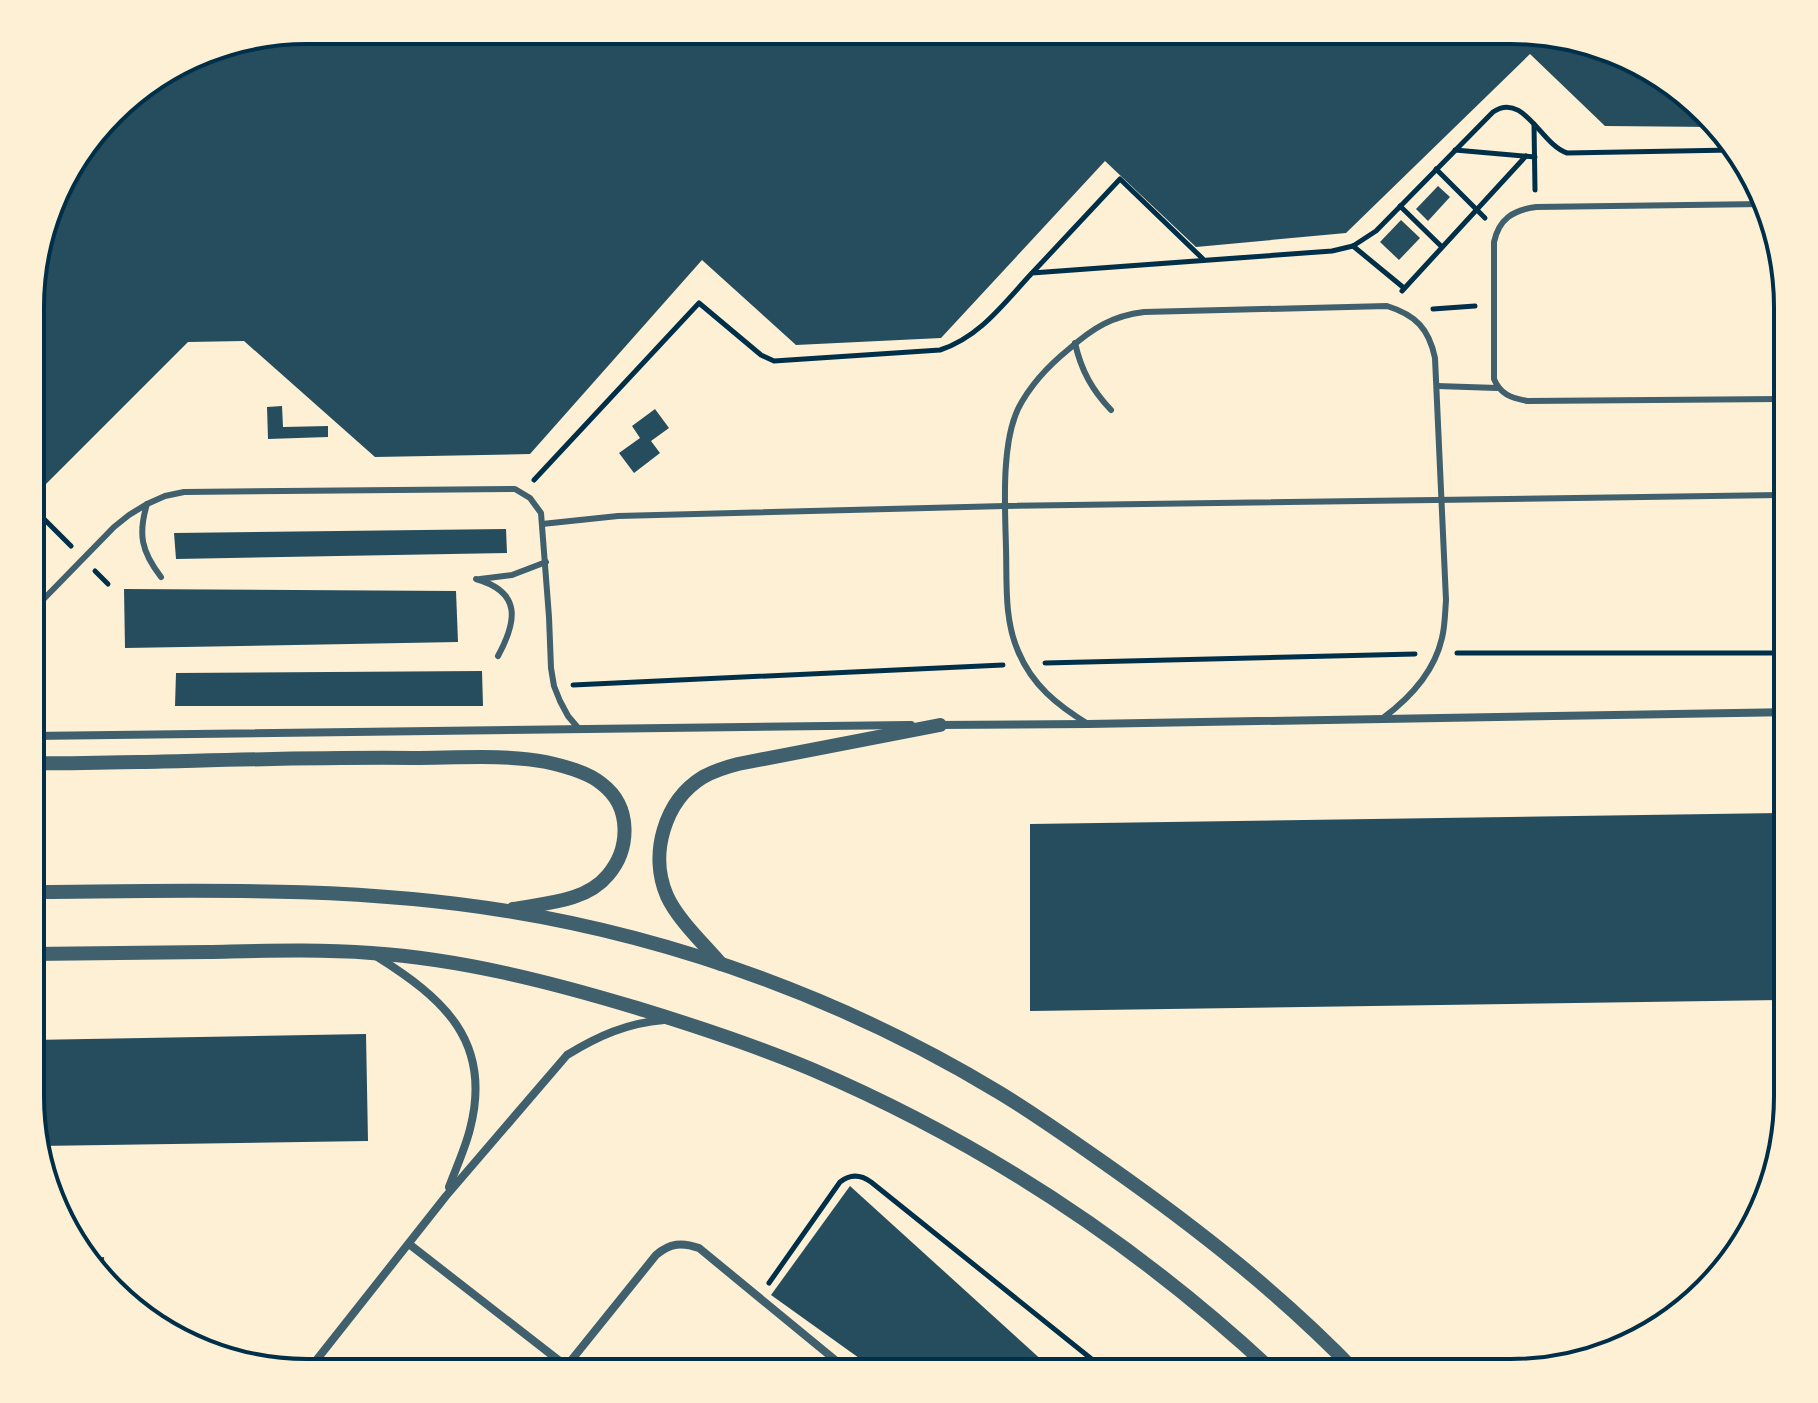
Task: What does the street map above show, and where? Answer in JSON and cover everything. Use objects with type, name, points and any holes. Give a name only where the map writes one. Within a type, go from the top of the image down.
[{"type":"street","points":[[45,736],[1088,724],[1773,712]]},
{"type":"street","points":[[721,964],[677,913],[661,878],[660,840],[675,805],[687,790],[719,769],[738,764],[940,725]]},
{"type":"street","points":[[45,763],[517,759],[546,762],[601,782],[617,801],[625,824],[623,850],[618,863],[605,880],[569,899],[505,910]]},
{"type":"street","points":[[45,892],[247,891],[333,893],[419,900],[505,910],[614,933],[721,964],[873,1025],[929,1053],[1050,1125],[1188,1223],[1246,1269],[1343,1359]]},
{"type":"street","points":[[45,954],[273,951],[372,953],[440,961],[519,976],[597,996],[735,1039],[884,1102],[956,1139],[1025,1181],[1162,1275],[1260,1359]]},
{"type":"street","points":[[372,953],[426,989],[460,1027],[468,1046],[474,1067],[474,1109],[470,1130],[446,1196]]},
{"type":"street","points":[[318,1358],[446,1196],[567,1055],[617,1028],[673,1019]]},
{"type":"street","points":[[409,1244],[551,1358]]},
{"type":"street","points":[[573,1358],[656,1255],[675,1244],[687,1244],[699,1248],[833,1358]]},
{"type":"lane","points":[[1753,204],[1536,207],[1513,214],[1497,230],[1494,242],[1492,366],[1497,388],[1506,396],[1527,401],[1774,399]]},
{"type":"lane","points":[[1088,724],[1045,695],[1017,650],[1008,611],[1005,506],[1008,454],[1017,412],[1028,391],[1075,343],[1111,319],[1135,313],[1387,306],[1416,319],[1432,344],[1435,358],[1446,600],[1443,636],[1421,683],[1404,703],[1383,718]]},
{"type":"lane","points":[[1075,343],[1087,379],[1111,410]]},
{"type":"lane","points":[[1437,386],[1497,388]]},
{"type":"lane","points":[[44,598],[114,527],[147,504],[165,496],[184,492],[515,489],[523,492],[541,513],[554,686],[568,716],[579,730]]},
{"type":"lane","points":[[542,524],[618,516],[1005,506],[1774,495]]},
{"type":"lane","points":[[147,504],[141,534],[144,550],[161,577]]},
{"type":"lane","points":[[498,656],[510,635],[510,606],[502,593],[476,579],[512,575],[546,562]]},
{"type":"path","points":[[1032,273],[1332,251],[1353,246],[1376,231],[1493,112],[1509,105],[1534,123],[1554,146],[1567,153],[1722,150]]},
{"type":"path","points":[[1534,123],[1536,207]]},
{"type":"path","points":[[1454,150],[1535,157]]},
{"type":"path","points":[[1387,306],[1526,156]]},
{"type":"path","points":[[1436,169],[1497,230]]},
{"type":"path","points":[[523,492],[699,303],[761,355],[774,361],[922,353],[957,345],[971,336],[1120,179],[1203,260]]},
{"type":"path","points":[[1400,206],[1442,247]]},
{"type":"path","points":[[1353,246],[1404,288]]},
{"type":"path","points":[[1404,311],[1493,305]]},
{"type":"path","points":[[44,519],[49,524]]},
{"type":"path","points":[[554,686],[1024,664],[1437,653],[1774,653]]},
{"type":"path","points":[[759,1297],[840,1182],[860,1176],[1091,1359]]},
{"type":"path","points":[[1230,1359],[1254,1353]]},
{"type":"building","points":[[1528,45],[1579,53],[1612,64],[1671,98],[1702,127],[1605,126],[1530,54],[1346,233],[1196,247],[1105,161],[941,338],[796,345],[702,260],[530,454],[375,457],[244,341],[188,342],[44,486],[46,273],[58,222],[79,175],[98,147],[134,109],[175,79],[222,58],[273,46]]},
{"type":"building","points":[[1438,186],[1450,197],[1428,221],[1416,209]]},
{"type":"building","points":[[1401,220],[1420,238],[1399,260],[1380,242]]},
{"type":"building","points":[[282,406],[283,427],[328,426],[328,437],[268,439],[267,407]]},
{"type":"building","points":[[655,409],[669,428],[651,441],[660,453],[634,473],[619,453],[640,438],[632,426]]},
{"type":"building","points":[[506,529],[507,553],[176,559],[174,533]]},
{"type":"building","points":[[124,589],[456,591],[458,642],[125,648]]},
{"type":"building","points":[[482,671],[483,706],[175,706],[176,673]]},
{"type":"building","points":[[1773,813],[1773,1000],[1030,1011],[1030,824]]},
{"type":"building","points":[[366,1034],[368,1141],[49,1146],[45,1113],[45,1040]]},
{"type":"building","points":[[850,1186],[1040,1359],[860,1358],[771,1295]]}]
